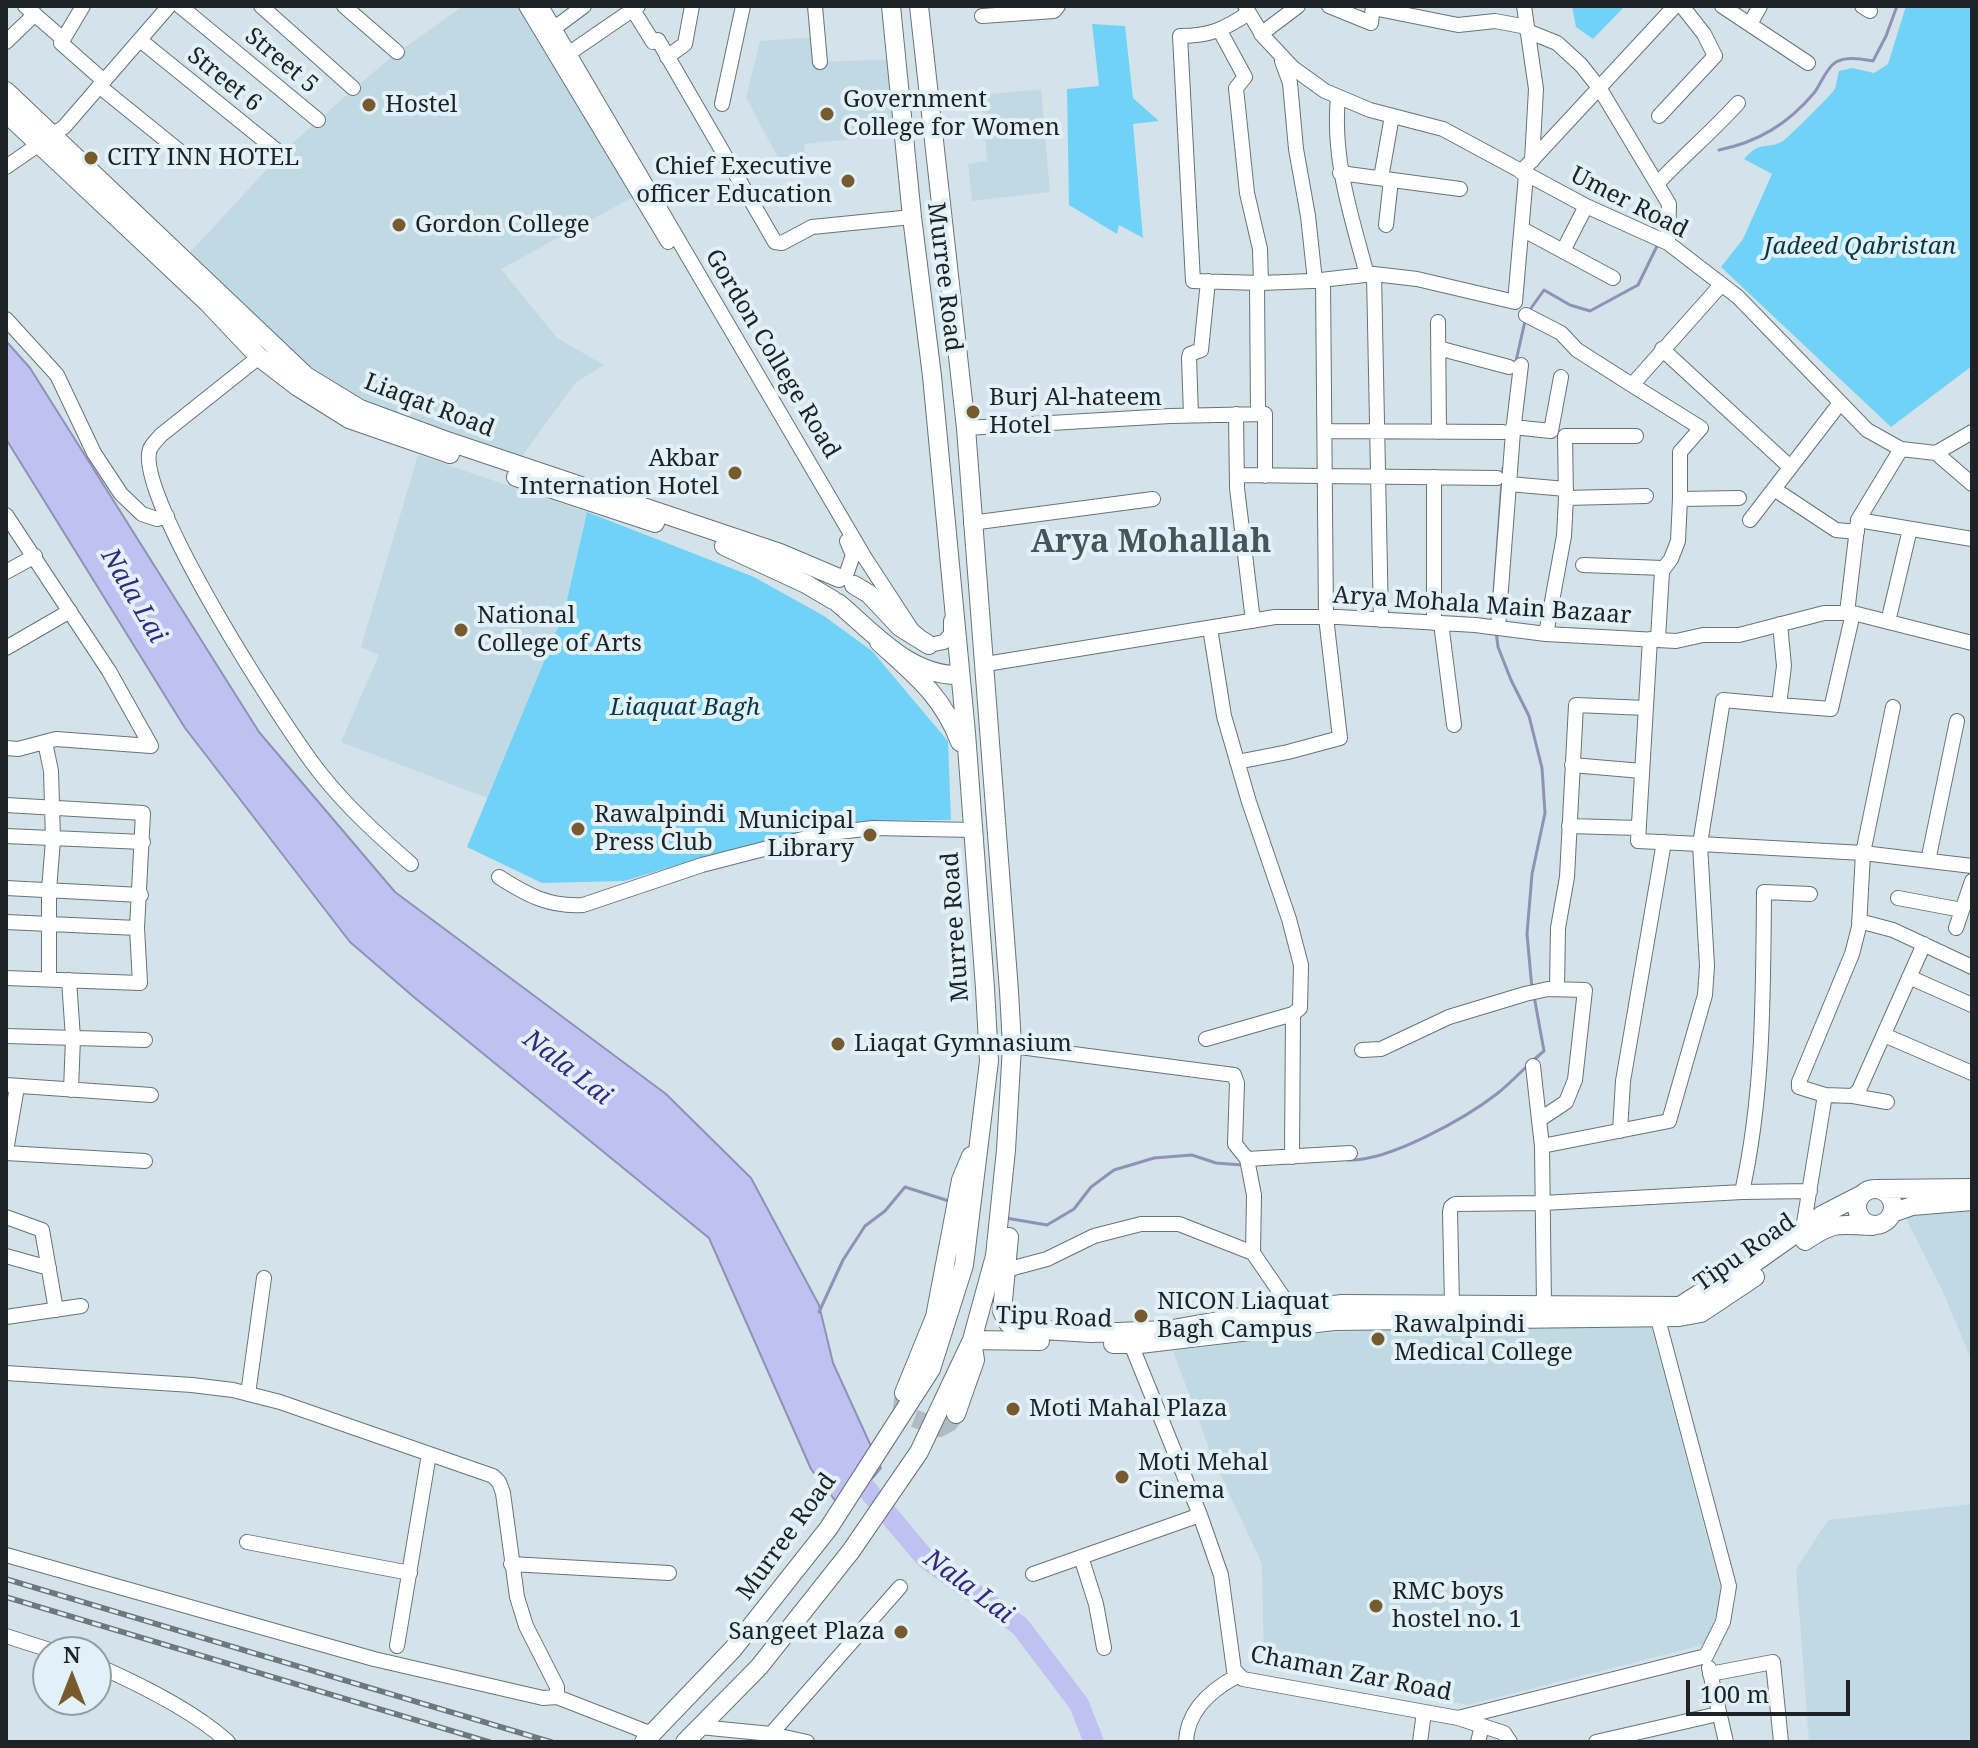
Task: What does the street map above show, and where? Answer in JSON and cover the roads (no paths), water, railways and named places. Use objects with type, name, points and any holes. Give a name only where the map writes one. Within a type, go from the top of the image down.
[{"type":"main road","name":"Murree Road","points":[[648,1738],[733,1649],[828,1529],[931,1369],[964,1265],[961,1224],[968,1180],[982,1127],[989,1061],[968,764],[927,327],[912,217],[891,6]]},
{"type":"main road","name":"Murree Road","points":[[685,1742],[759,1667],[851,1551],[912,1462],[972,1340],[1003,1235],[1008,1187],[1006,1150],[1012,1046],[986,664],[971,523],[966,428],[919,6]]},
{"type":"main road","name":"Liaqat Road","points":[[6,91],[45,140],[259,357],[298,387],[349,419],[384,434],[735,550],[836,602],[879,642],[915,664],[949,676],[959,675]]},
{"type":"main road","points":[[900,108],[931,105]]},
{"type":"main road","name":"Liaqat Road","points":[[6,113],[45,140],[306,376],[360,409],[780,553],[848,581],[869,594],[900,627],[929,645]]},
{"type":"main road","points":[[836,602],[850,601],[855,591],[848,581]]},
{"type":"main road","points":[[879,642],[941,703],[950,717],[968,764]]},
{"type":"main road","points":[[1972,1188],[1868,1192],[1857,1202],[1859,1217],[1873,1226],[1882,1224],[1892,1213],[1912,1206],[1972,1201]]},
{"type":"main road","points":[[1003,1235],[1006,1270],[1002,1311],[1008,1323],[1025,1329],[1092,1333],[1167,1330],[1342,1304],[1680,1306],[1705,1290],[1733,1278],[1822,1215],[1868,1192],[1881,1190],[1891,1199],[1892,1213]]},
{"type":"main road","name":"Tipu Road","points":[[972,1340],[1131,1344],[1334,1321],[1658,1319],[1701,1313],[1822,1229],[1840,1223],[1873,1226]]},
{"type":"main road","points":[[904,1393],[935,1317],[961,1224]]},
{"type":"main road","points":[[956,1414],[975,1360],[972,1340]]},
{"type":"main road","points":[[789,1578],[815,1596]]},
{"type":"street","points":[[6,167],[45,140],[102,83],[164,12],[146,6]]},
{"type":"street","name":"Street 5","points":[[180,6],[318,120]]},
{"type":"street","points":[[261,6],[353,88]]},
{"type":"street","points":[[344,6],[397,52]]},
{"type":"street","name":"Gordon College Road","points":[[526,6],[847,541],[853,555],[848,581]]},
{"type":"street","name":"Gordon College Road","points":[[541,6],[865,558],[912,630],[929,645]]},
{"type":"street","points":[[553,29],[584,6]]},
{"type":"street","points":[[667,57],[685,44],[692,6]]},
{"type":"street","points":[[722,104],[743,6]]},
{"type":"street","points":[[815,6],[820,62]]},
{"type":"street","points":[[982,16],[1054,11],[1058,6]]},
{"type":"street","points":[[1261,34],[1298,6]]},
{"type":"street","points":[[1329,6],[1371,23],[1373,7],[1458,25],[1495,21],[1527,29],[1557,43],[1581,65],[1600,89],[1669,204],[1662,239]]},
{"type":"street","points":[[1476,6],[1479,23]]},
{"type":"street","points":[[1247,10],[1220,31],[1201,36],[1180,36],[1193,281],[1259,283],[1371,274],[1417,279],[1515,302],[1536,89],[1524,6]]},
{"type":"street","points":[[1526,169],[1675,6]]},
{"type":"street","points":[[1659,116],[1715,56],[1704,34],[1682,6]]},
{"type":"street","points":[[1722,6],[1808,63]]},
{"type":"street","points":[[1750,24],[1760,6]]},
{"type":"street","points":[[77,8],[61,43],[183,154]]},
{"type":"street","points":[[568,54],[636,8],[653,42],[658,40],[778,244],[812,227],[912,217]]},
{"type":"street","points":[[6,42],[30,10],[63,39]]},
{"type":"street","name":"Umer Road","points":[[1247,10],[1261,34],[1278,52],[1314,83],[1338,97],[1392,116],[1443,129],[1526,169],[1586,206],[1662,239],[1738,297],[1867,430],[1901,449],[1936,453]]},
{"type":"street","points":[[1220,31],[1245,77],[1236,88],[1247,193],[1260,249],[1256,413]]},
{"type":"street","name":"Street 6","points":[[140,40],[281,154]]},
{"type":"street","points":[[1237,762],[1340,738],[1326,617],[1326,431],[1319,280],[1296,149],[1290,83],[1278,52]]},
{"type":"street","points":[[1338,97],[1335,127],[1340,173],[1371,274],[1381,620]]},
{"type":"street","points":[[1657,184],[1738,103]]},
{"type":"street","points":[[1386,225],[1386,179],[1392,116]]},
{"type":"street","points":[[1340,173],[1460,189]]},
{"type":"street","points":[[1563,251],[1586,206]]},
{"type":"street","points":[[1522,229],[1613,278]]},
{"type":"street","points":[[1191,415],[1189,358],[1190,354],[1201,350],[1208,281]]},
{"type":"street","points":[[1632,385],[1721,285]]},
{"type":"street","points":[[1526,315],[1561,333],[1577,350],[1701,428],[1680,452],[1679,536],[1671,559],[1663,568],[1646,708],[1638,841],[1863,853],[1972,866]]},
{"type":"street","points":[[6,319],[57,375],[94,453],[121,494],[142,514],[157,519],[167,516]]},
{"type":"street","points":[[1438,322],[1439,432]]},
{"type":"street","points":[[1438,348],[1515,366],[1503,481],[1498,628]]},
{"type":"street","points":[[1662,349],[1790,467]]},
{"type":"street","points":[[259,357],[161,435],[150,450],[150,464],[167,516],[215,614],[283,723],[321,775],[367,826],[411,864]]},
{"type":"street","points":[[1326,431],[1551,431],[1561,377]]},
{"type":"street","points":[[1750,520],[1840,403]]},
{"type":"street","points":[[1236,414],[1237,475],[1253,621]]},
{"type":"street","points":[[966,428],[1191,415],[1265,414],[1265,476]]},
{"type":"street","points":[[1972,432],[1936,453],[1972,484]]},
{"type":"street","points":[[1546,634],[1564,536],[1565,436],[1636,436]]},
{"type":"street","points":[[1542,1146],[1669,1121],[1705,995],[1707,966],[1700,844],[1723,700],[1831,709],[1850,613],[1857,526],[1901,449]]},
{"type":"street","points":[[1237,475],[1434,477],[1503,481],[1566,493],[1646,496]]},
{"type":"street","points":[[1434,477],[1438,623],[1454,725]]},
{"type":"street","points":[[1774,489],[1836,530],[1857,526],[1910,529],[1972,539]]},
{"type":"street","points":[[1680,499],[1739,498]]},
{"type":"street","points":[[971,523],[1153,499]]},
{"type":"street","points":[[6,515],[109,671],[151,746],[56,739],[18,749],[6,748]]},
{"type":"street","points":[[1888,622],[1910,529]]},
{"type":"street","points":[[6,572],[35,556]]},
{"type":"street","points":[[848,581],[864,573],[865,558]]},
{"type":"street","points":[[1583,565],[1663,568]]},
{"type":"street","points":[[929,645],[944,642],[951,634],[950,574]]},
{"type":"street","points":[[6,648],[70,611]]},
{"type":"street","name":"Arya Mohala Main Bazaar","points":[[986,664],[1275,617],[1475,625],[1546,634],[1676,641],[1703,635],[1739,635],[1824,613],[1850,613],[1972,643]]},
{"type":"street","points":[[1779,705],[1784,666],[1780,624]]},
{"type":"street","points":[[1206,1039],[1293,1014],[1300,1008],[1301,965],[1224,716],[1210,628]]},
{"type":"street","points":[[1557,989],[1558,928],[1567,877],[1576,705],[1646,708]]},
{"type":"street","points":[[1887,1102],[1825,1095],[1799,1087],[1799,1082],[1845,974],[1859,921],[1863,853],[1893,707]]},
{"type":"street","points":[[1928,861],[1957,721]]},
{"type":"street","points":[[45,742],[51,771],[53,840],[49,890],[49,979]]},
{"type":"street","points":[[1572,765],[1642,771]]},
{"type":"street","points":[[6,805],[143,813],[137,928],[140,983],[6,978]]},
{"type":"street","points":[[1569,826],[1639,828]]},
{"type":"street","points":[[499,877],[530,897],[565,906],[583,905],[702,865],[822,834],[873,828],[973,830]]},
{"type":"street","points":[[6,836],[143,842]]},
{"type":"street","points":[[1620,1131],[1623,1081],[1664,842]]},
{"type":"street","points":[[1956,928],[1972,881]]},
{"type":"street","points":[[6,888],[141,895]]},
{"type":"street","points":[[1742,1192],[1753,1143],[1764,1016],[1764,892],[1810,894]]},
{"type":"street","points":[[1898,898],[1962,910]]},
{"type":"street","points":[[1859,921],[1893,930],[1972,967]]},
{"type":"street","points":[[6,922],[137,928]]},
{"type":"street","points":[[1853,1096],[1859,1090],[1924,944]]},
{"type":"street","points":[[1909,977],[1972,1005]]},
{"type":"street","points":[[69,980],[73,1038],[71,1090]]},
{"type":"street","points":[[1362,1050],[1381,1049],[1449,1017],[1533,992],[1585,990],[1575,1080],[1566,1102],[1539,1120]]},
{"type":"street","points":[[1292,1157],[1293,1014]]},
{"type":"street","points":[[1884,1035],[1972,1073]]},
{"type":"street","points":[[6,1036],[145,1040]]},
{"type":"street","points":[[1012,1046],[1234,1075],[1237,1083],[1235,1144],[1247,1159],[1254,1195],[1253,1253]]},
{"type":"street","points":[[1533,1066],[1542,1146],[1544,1305]]},
{"type":"street","points":[[145,1161],[6,1152],[12,1086],[151,1095]]},
{"type":"street","points":[[1803,1229],[1825,1095]]},
{"type":"street","points":[[1247,1159],[1350,1153]]},
{"type":"street","points":[[1452,1304],[1451,1207],[1455,1204],[1810,1191]]},
{"type":"street","points":[[6,1217],[42,1230],[56,1310]]},
{"type":"street","points":[[1006,1270],[1047,1259],[1094,1236],[1141,1224],[1179,1224],[1253,1253],[1292,1310]]},
{"type":"street","points":[[6,1256],[49,1268]]},
{"type":"street","points":[[248,1394],[264,1278]]},
{"type":"street","points":[[6,1317],[81,1306]]},
{"type":"street","points":[[1658,1319],[1729,1586],[1723,1622],[1706,1656],[1726,1742]]},
{"type":"street","name":"Chaman Zar Road","points":[[1131,1344],[1221,1575],[1237,1676],[1458,1718],[1504,1733],[1510,1742]]},
{"type":"street","points":[[6,1373],[192,1385],[248,1394],[280,1402],[493,1476],[499,1482],[507,1515],[511,1564],[526,1626],[557,1687],[557,1697]]},
{"type":"street","points":[[397,1646],[429,1454]]},
{"type":"street","points":[[1033,1574],[1200,1515]]},
{"type":"street","points":[[247,1542],[410,1573]]},
{"type":"street","points":[[6,1555],[374,1659],[543,1698],[557,1697],[648,1738]]},
{"type":"street","points":[[1081,1557],[1096,1604],[1104,1648]]},
{"type":"street","points":[[511,1564],[669,1573]]},
{"type":"street","points":[[771,1734],[900,1587]]},
{"type":"street","points":[[6,1636],[32,1644]]},
{"type":"street","points":[[1458,1718],[1706,1656]]},
{"type":"street","points":[[1710,1674],[1773,1662],[1781,1742]]},
{"type":"street","points":[[112,1673],[142,1687],[228,1742]]},
{"type":"street","points":[[1186,1742],[1189,1723],[1207,1696],[1217,1686],[1237,1676]]},
{"type":"street","points":[[1420,1742],[1424,1712]]},
{"type":"street","points":[[1596,1742],[1718,1714]]},
{"type":"street","points":[[1478,1742],[1482,1726]]},
{"type":"street","points":[[700,1727],[771,1734],[807,1742]]},
{"type":"water","points":[[6,341],[30,368],[259,732],[395,892],[666,1094],[751,1178],[819,1305],[833,1363],[881,1468],[844,1512],[811,1469],[709,1238],[350,942],[185,728],[6,439]]},
{"type":"waterway","points":[[1719,150],[1759,137],[1783,123],[1814,93],[1836,62],[1849,59],[1873,61],[1897,6]]},
{"type":"waterway","points":[[1529,311],[1544,290],[1570,305],[1590,311],[1638,285],[1658,244]]},
{"type":"waterway","points":[[1516,361],[1525,321]]},
{"type":"waterway","points":[[1493,608],[1503,468]]},
{"type":"waterway","points":[[1496,631],[1498,647],[1529,716],[1542,768],[1545,813],[1532,874],[1527,934],[1532,989]]},
{"type":"waterway","points":[[1348,1160],[1384,1154],[1426,1137],[1504,1088],[1544,1051],[1534,996]]},
{"type":"waterway","points":[[1006,1218],[1047,1225],[1074,1209],[1091,1187],[1114,1170],[1154,1158],[1192,1155],[1216,1163],[1242,1165]]},
{"type":"waterway","points":[[819,1312],[843,1260],[865,1226],[885,1211],[905,1187],[949,1201]]},
{"type":"waterway","name":"Nala Lai","points":[[850,1469],[925,1558],[1020,1626],[1079,1704],[1094,1742]]},
{"type":"tunnel","points":[[903,1398],[902,1409],[908,1416],[940,1428],[956,1414]]},
{"type":"railway","points":[[6,1579],[551,1742]]},
{"type":"railway","points":[[6,1597],[489,1742]]},
{"type":"place","name":"Hostel","points":[[369,105]]},
{"type":"place","name":"Government College for Women","points":[[827,114]]},
{"type":"place","name":"CITY INN HOTEL","points":[[91,158]]},
{"type":"place","name":"Chief Executive officer Education","points":[[848,181]]},
{"type":"place","name":"Gordon College","points":[[399,225]]},
{"type":"place","name":"Burj Al-hateem Hotel","points":[[973,412]]},
{"type":"place","name":"Akbar Internation Hotel","points":[[735,473]]},
{"type":"place","name":"National College of Arts","points":[[461,630]]},
{"type":"place","name":"Rawalpindi Press Club","points":[[578,829]]},
{"type":"place","name":"Municipal Library","points":[[870,835]]},
{"type":"place","name":"Liaqat Gymnasium","points":[[838,1044]]},
{"type":"place","name":"NICON Liaquat Bagh Campus","points":[[1141,1316]]},
{"type":"place","name":"Rawalpindi Medical College","points":[[1378,1339]]},
{"type":"place","name":"Moti Mahal Plaza","points":[[1013,1409]]},
{"type":"place","name":"Moti Mehal Cinema","points":[[1122,1477]]},
{"type":"place","name":"RMC boys hostel no. 1","points":[[1376,1606]]},
{"type":"place","name":"Sangeet Plaza","points":[[901,1632]]},
{"type":"district","name":"Arya Mohallah","points":[[1151,543]]},
{"type":"park label","name":"Jadeed Qabristan","points":[[1860,247]]},
{"type":"park label","name":"Liaquat Bagh","points":[[685,708]]}]
